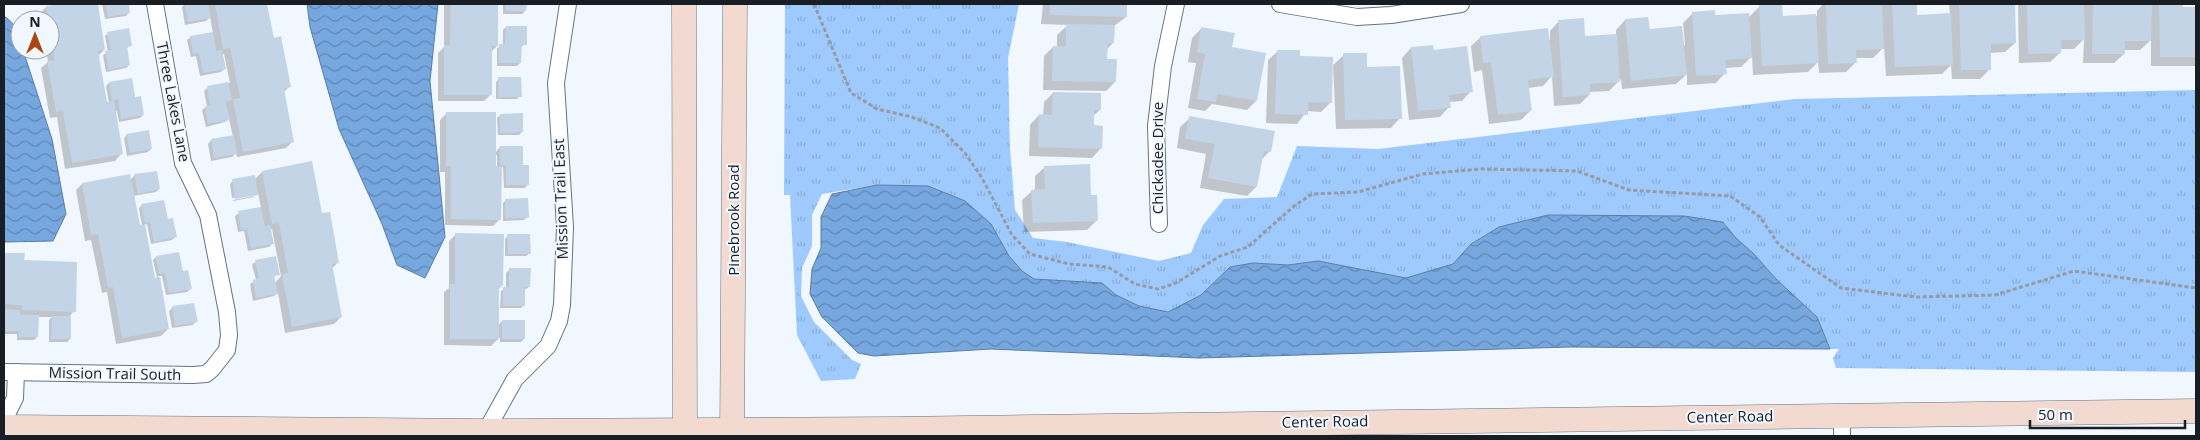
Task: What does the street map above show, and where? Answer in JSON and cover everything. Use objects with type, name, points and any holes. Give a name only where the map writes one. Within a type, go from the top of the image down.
[{"type":"street","name":"Three Lakes Lane","points":[[155,4],[183,163],[208,215],[226,312],[229,335],[227,350],[212,369]]},
{"type":"street","name":"Mission Trail East","points":[[486,431],[514,378],[548,346],[559,321],[562,305],[565,228],[556,83],[568,4]]},
{"type":"street","points":[[684,4],[685,433]]},
{"type":"street","name":"Pinebrook Road","points":[[732,433],[735,4]]},
{"type":"street","name":"Chickadee Drive","points":[[1159,224],[1156,126],[1163,66],[1176,4]]},
{"type":"street","points":[[1280,4],[1340,16],[1371,17],[1462,4]]},
{"type":"street","name":"Mission Trail South","points":[[4,420],[15,398],[10,372],[175,376],[206,374],[212,369]]},
{"type":"street","name":"Center Road","points":[[4,427],[732,433],[1842,426],[2196,411]]},
{"type":"path","points":[[814,4],[851,93],[876,109],[912,117],[940,128],[965,153],[982,178],[1012,235],[1030,254],[1069,264],[1108,267],[1135,284],[1158,289],[1176,283],[1220,256],[1248,247],[1294,206],[1312,194],[1358,192],[1423,174],[1481,169],[1577,171],[1629,190],[1730,196],[1760,216],[1779,245],[1841,288],[1916,297],[1996,295],[2074,271],[2196,288]]},
{"type":"green space","points":[[785,4],[1019,4],[1008,58],[1010,149],[1015,210],[1033,238],[1067,242],[1159,261],[1191,253],[1203,225],[1224,199],[1277,197],[1297,146],[1378,149],[1795,99],[2196,90],[2196,372],[1836,368],[1833,358],[1839,349],[1830,349],[1817,317],[1776,279],[1754,254],[1736,238],[1724,222],[1683,216],[1548,215],[1499,227],[1471,244],[1453,264],[1406,278],[1318,261],[1288,265],[1253,263],[1230,267],[1201,295],[1168,312],[1139,306],[1116,295],[1102,283],[1034,279],[1022,271],[1009,256],[991,224],[877,185],[822,194],[812,215],[812,246],[802,268],[801,296],[814,322],[852,360],[861,364],[855,379],[821,381],[797,335],[790,195],[784,195]]},
{"type":"water","points":[[307,4],[438,4],[430,81],[445,237],[425,278],[397,265],[382,224],[339,129],[310,27]]},
{"type":"water","points":[[4,16],[10,21],[10,60],[26,60],[52,139],[66,214],[53,241],[4,242]]},
{"type":"water","points":[[877,185],[928,186],[965,201],[991,224],[1009,256],[1022,271],[1034,279],[1102,283],[1116,295],[1139,306],[1168,312],[1201,295],[1230,267],[1253,263],[1288,265],[1318,261],[1406,278],[1453,264],[1471,244],[1499,227],[1548,215],[1684,216],[1723,222],[1776,279],[1817,317],[1830,349],[1570,347],[1199,358],[991,349],[874,356],[858,353],[822,317],[810,294],[812,269],[821,248],[821,217],[832,194]]},
{"type":"building","points":[[98,4],[105,50],[98,51],[107,102],[112,101],[109,82],[132,78],[135,97],[141,96],[144,115],[121,119],[118,99],[114,100],[123,154],[72,163],[63,111],[56,112],[47,61],[60,60],[60,10],[47,10],[46,6]]},
{"type":"building","points":[[106,4],[129,4],[130,13],[108,17]]},
{"type":"building","points":[[185,4],[208,4],[211,18],[188,22]]},
{"type":"building","points":[[215,4],[267,4],[274,38],[281,36],[291,87],[284,89],[294,142],[243,152],[233,99],[240,98],[230,48],[223,49]]},
{"type":"building","points":[[451,4],[498,4],[498,46],[492,46],[492,95],[444,95],[444,45],[450,45]]},
{"type":"building","points":[[506,4],[527,4],[526,11],[506,11]]},
{"type":"building","points":[[1050,4],[1127,4],[1127,17],[1050,15]]},
{"type":"building","points":[[1782,4],[1783,16],[1816,14],[1819,63],[1762,66],[1759,5]]},
{"type":"building","points":[[1826,4],[1882,4],[1884,49],[1856,50],[1857,63],[1828,64]]},
{"type":"building","points":[[1892,4],[1917,4],[1917,15],[1951,13],[1953,65],[1895,67]]},
{"type":"building","points":[[1959,4],[2015,4],[2016,43],[1991,44],[1991,70],[1961,70]]},
{"type":"building","points":[[2027,4],[2084,4],[2085,40],[2061,40],[2061,53],[2028,54]]},
{"type":"building","points":[[2093,4],[2152,4],[2151,41],[2125,41],[2125,54],[2092,54]]},
{"type":"building","points":[[2159,4],[2183,4],[2183,7],[2196,7],[2196,57],[2160,57]]},
{"type":"building","points":[[1715,10],[1715,15],[1749,13],[1752,58],[1725,60],[1727,74],[1696,76],[1692,12]]},
{"type":"building","points":[[1648,17],[1650,29],[1682,26],[1687,75],[1631,81],[1625,19]]},
{"type":"building","points":[[1584,18],[1585,36],[1617,34],[1620,82],[1590,84],[1590,95],[1563,97],[1558,20]]},
{"type":"building","points":[[1066,24],[1115,25],[1114,43],[1108,43],[1107,59],[1117,59],[1116,82],[1052,81],[1053,46],[1066,46]]},
{"type":"building","points":[[506,26],[527,26],[527,45],[522,45],[521,63],[499,63],[499,44],[505,44]]},
{"type":"building","points":[[1201,27],[1235,33],[1232,47],[1266,53],[1257,101],[1217,94],[1216,102],[1197,99],[1205,54],[1197,52]]},
{"type":"building","points":[[129,28],[132,46],[127,47],[130,65],[109,70],[105,51],[111,50],[107,32]]},
{"type":"building","points":[[1548,28],[1554,77],[1528,80],[1532,111],[1498,115],[1491,62],[1483,63],[1480,36]]},
{"type":"building","points":[[213,32],[216,51],[222,50],[226,69],[203,73],[199,53],[193,54],[190,36]]},
{"type":"building","points":[[1433,45],[1434,50],[1467,46],[1473,92],[1449,95],[1451,108],[1418,111],[1411,47]]},
{"type":"building","points":[[1277,50],[1300,50],[1300,56],[1333,57],[1332,103],[1308,102],[1308,115],[1275,114]]},
{"type":"building","points":[[1343,53],[1367,53],[1367,67],[1400,66],[1402,119],[1345,120]]},
{"type":"building","points":[[498,77],[521,77],[522,97],[499,97]]},
{"type":"building","points":[[228,82],[232,100],[226,102],[230,120],[208,124],[205,106],[210,105],[207,86]]},
{"type":"building","points":[[1053,92],[1101,93],[1101,110],[1094,110],[1094,125],[1103,126],[1102,149],[1038,147],[1039,114],[1052,115]]},
{"type":"building","points":[[446,112],[496,112],[496,166],[502,166],[501,220],[451,219],[451,166],[446,166]]},
{"type":"building","points":[[523,113],[523,132],[500,133],[500,114]]},
{"type":"building","points":[[1189,116],[1275,131],[1271,152],[1264,151],[1257,187],[1208,178],[1215,144],[1185,139]]},
{"type":"building","points":[[149,130],[152,149],[130,153],[126,134]]},
{"type":"building","points":[[234,135],[237,154],[214,158],[211,139]]},
{"type":"building","points":[[500,146],[523,146],[523,165],[529,165],[529,185],[506,185],[506,165],[500,165]]},
{"type":"building","points":[[312,161],[322,213],[330,212],[339,263],[332,264],[342,317],[292,327],[282,274],[288,273],[279,223],[272,224],[262,171]]},
{"type":"building","points":[[1090,164],[1091,195],[1097,195],[1098,221],[1033,223],[1031,190],[1045,189],[1044,166]]},
{"type":"building","points":[[157,171],[160,189],[138,194],[134,174]]},
{"type":"building","points":[[130,174],[140,225],[145,224],[155,278],[160,277],[169,329],[122,338],[113,287],[108,288],[98,234],[91,235],[82,183]]},
{"type":"building","points":[[255,175],[258,195],[235,199],[232,179]]},
{"type":"building","points":[[528,198],[529,218],[505,218],[505,199]]},
{"type":"building","points":[[164,200],[168,219],[173,218],[177,237],[154,242],[150,222],[145,223],[141,204]]},
{"type":"building","points":[[261,207],[265,226],[270,225],[274,244],[251,248],[247,229],[241,230],[238,211]]},
{"type":"building","points":[[455,233],[504,234],[503,286],[499,286],[499,339],[450,339],[450,284],[455,284]]},
{"type":"building","points":[[507,234],[530,234],[531,254],[508,254]]},
{"type":"building","points":[[179,252],[183,271],[188,270],[192,289],[169,293],[165,273],[159,274],[156,256]]},
{"type":"building","points":[[4,253],[25,253],[24,260],[77,262],[76,312],[22,310],[22,305],[4,304]]},
{"type":"building","points":[[276,256],[280,275],[274,276],[278,294],[256,298],[253,280],[259,278],[255,260]]},
{"type":"building","points":[[509,268],[531,268],[530,287],[525,287],[525,306],[503,306],[503,287],[509,287]]},
{"type":"building","points":[[194,303],[198,322],[175,326],[172,306]]},
{"type":"building","points":[[4,309],[20,310],[20,315],[39,315],[38,337],[19,337],[19,331],[4,331]]},
{"type":"building","points":[[52,316],[71,316],[71,339],[51,339]]},
{"type":"building","points":[[502,320],[525,320],[525,339],[502,339]]}]
